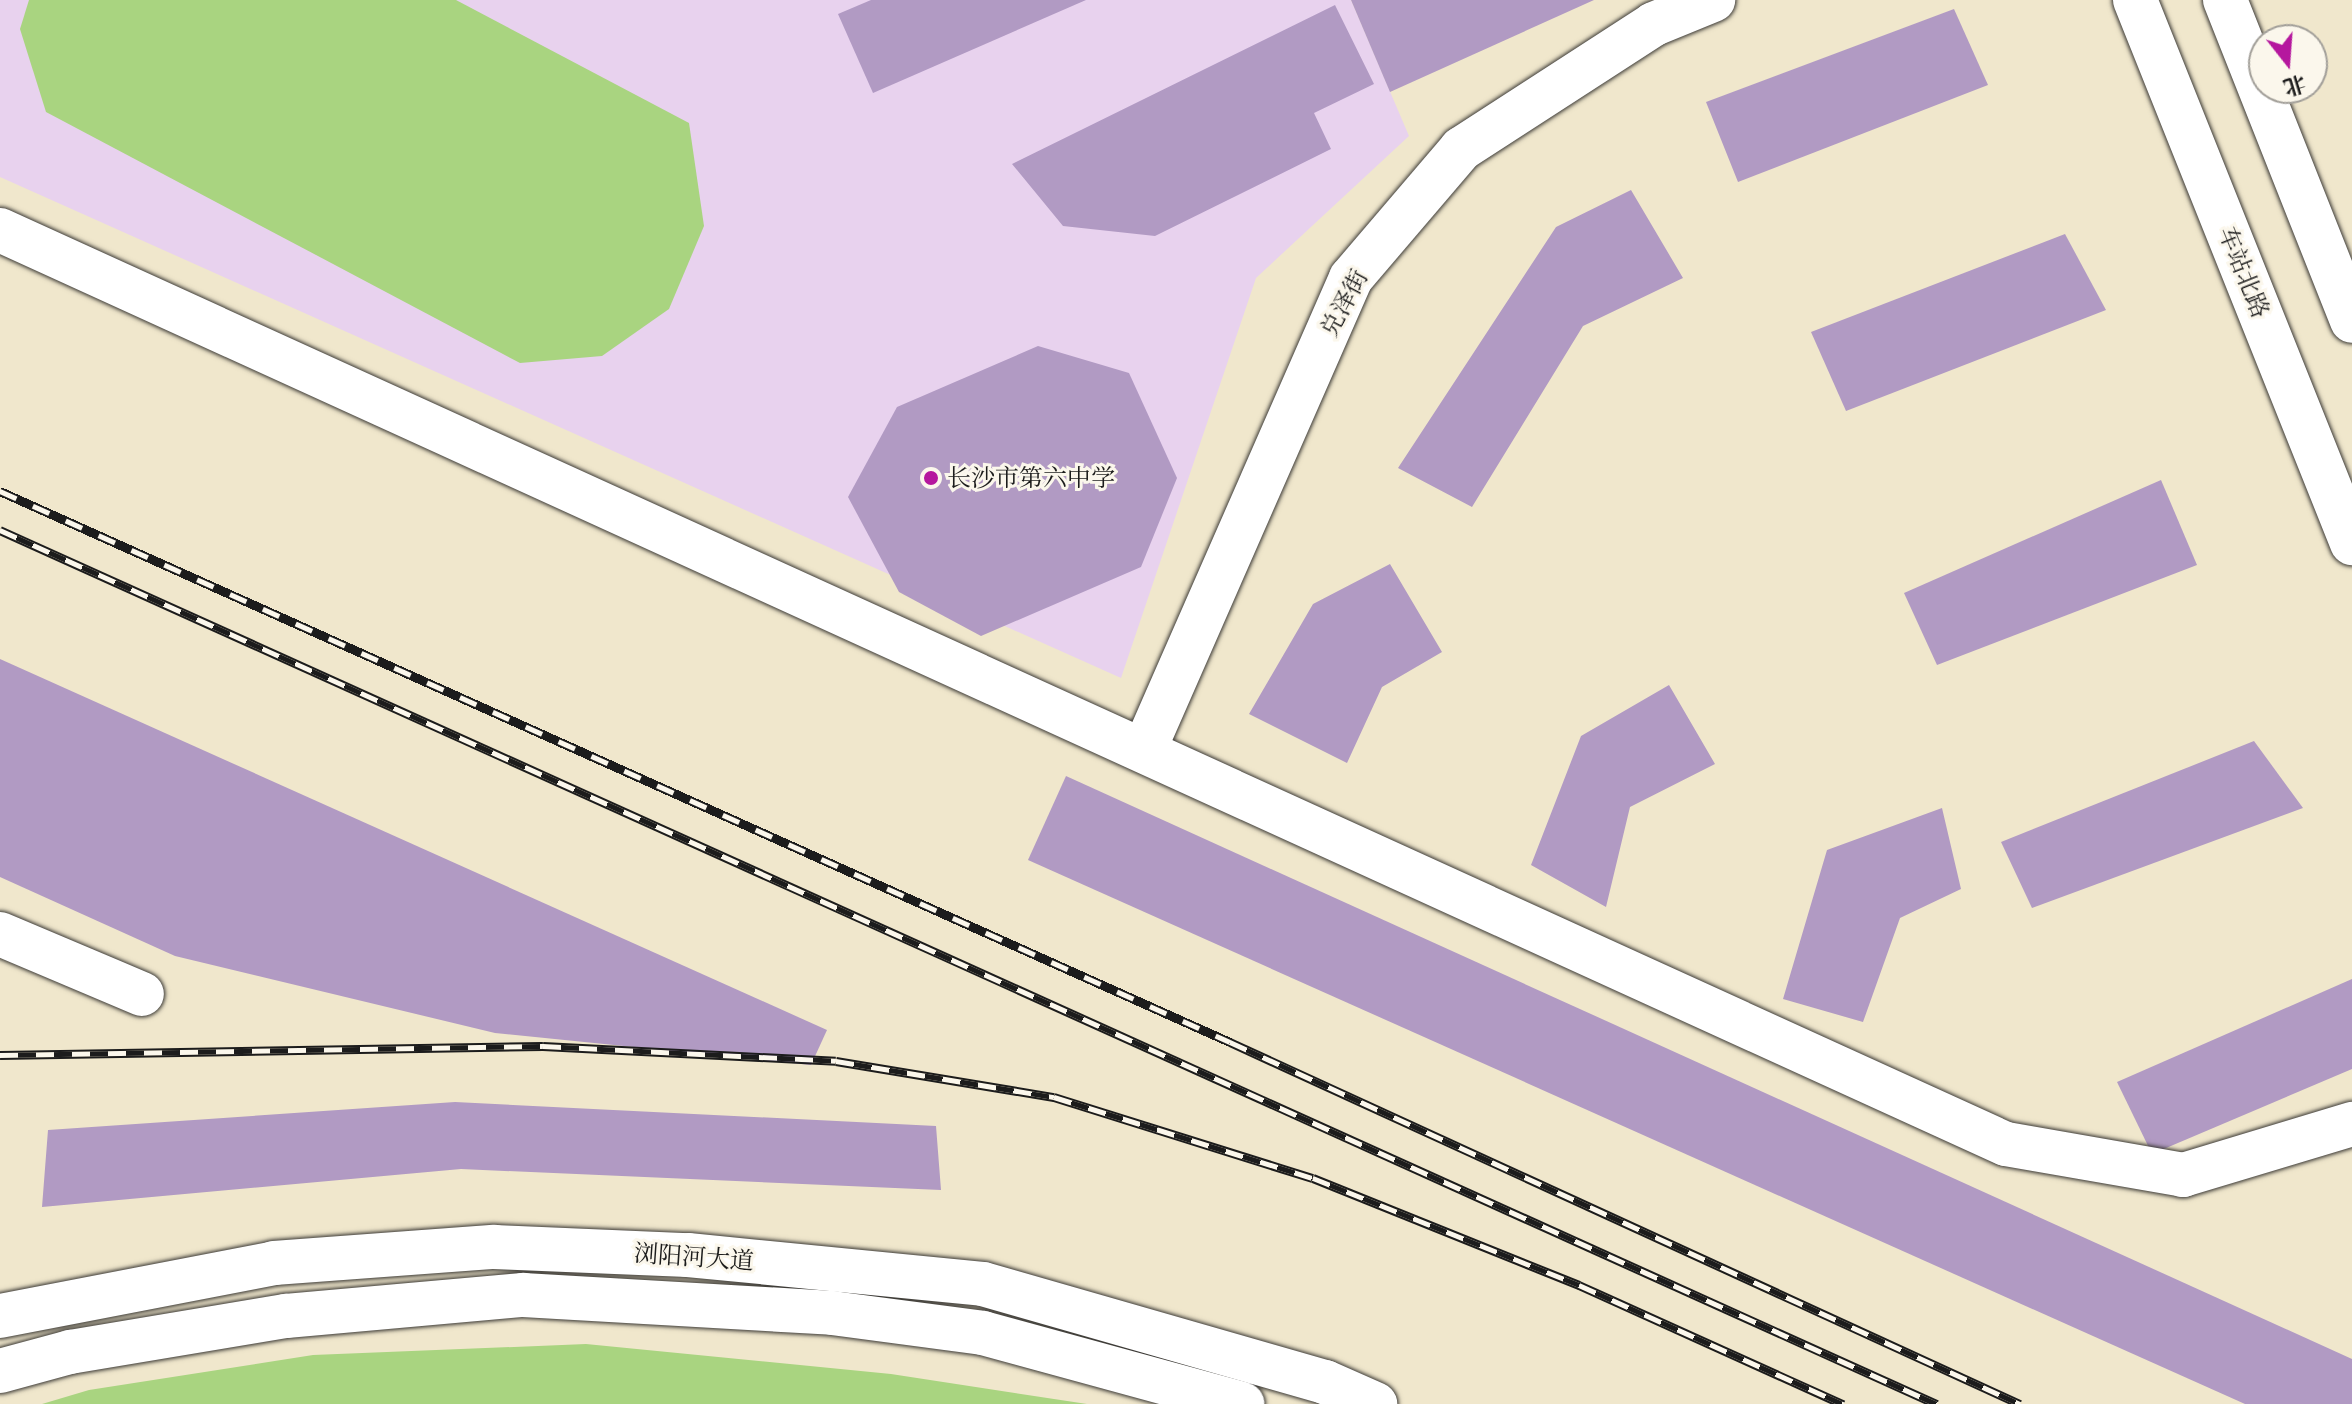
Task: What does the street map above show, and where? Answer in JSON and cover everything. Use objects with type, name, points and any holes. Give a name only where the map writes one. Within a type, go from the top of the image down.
[{"type":"street","name":"兑泽街","points":[[1145,748],[1351,278],[1461,149],[1654,24],[1713,0]]},
{"type":"street","name":"车站北路","points":[[2135,0],[2352,543]]},
{"type":"street","points":[[2225,0],[2352,321]]},
{"type":"street","points":[[0,230],[1145,748],[2006,1144],[2183,1175],[2352,1124]]},
{"type":"street","points":[[0,934],[142,994]]},
{"type":"street","name":"浏阳河大道","points":[[0,1316],[274,1263],[494,1247],[688,1255],[983,1284],[1325,1382],[1375,1404]]},
{"type":"street","name":"浏阳河大道","points":[[0,1371],[70,1352],[286,1316],[523,1295],[832,1313],[983,1333],[1242,1404]]},
{"type":"shaded area","name":"长沙市第六中学","points":[[0,0],[1351,0],[1409,136],[1256,278],[1121,678],[0,177]]},
{"type":"green space","points":[[29,0],[456,0],[689,123],[704,226],[669,309],[602,356],[520,363],[46,112],[20,29]]},
{"type":"green space","points":[[586,1344],[891,1374],[1087,1404],[42,1404],[89,1390],[313,1355]]},
{"type":"building","points":[[871,0],[1086,0],[873,93],[838,14]]},
{"type":"building","points":[[1351,0],[1594,0],[1390,92]]},
{"type":"building","points":[[1335,5],[1374,84],[1314,113],[1331,149],[1155,236],[1063,226],[1012,164]]},
{"type":"building","points":[[1954,9],[1988,85],[1738,182],[1706,102]]},
{"type":"building","points":[[1631,190],[1683,278],[1583,326],[1472,507],[1398,468],[1556,227]]},
{"type":"building","points":[[2065,234],[2106,310],[1846,411],[1811,332]]},
{"type":"building","points":[[1038,346],[1129,373],[1177,478],[1141,567],[981,636],[899,592],[848,497],[897,407]]},
{"type":"building","points":[[2161,480],[2197,565],[1937,665],[1904,593]]},
{"type":"building","points":[[1390,564],[1442,652],[1382,687],[1347,763],[1249,714],[1313,604]]},
{"type":"building","points":[[0,659],[827,1030],[811,1065],[495,1033],[175,956],[0,877]]},
{"type":"building","points":[[1669,685],[1715,764],[1630,807],[1606,907],[1531,865],[1581,736]]},
{"type":"building","points":[[2254,741],[2303,808],[2032,908],[2001,842]]},
{"type":"building","points":[[1066,776],[2352,1359],[2352,1404],[2245,1404],[1028,860]]},
{"type":"building","points":[[1942,808],[1961,889],[1900,918],[1863,1022],[1783,999],[1827,850]]},
{"type":"building","points":[[2352,979],[2352,1069],[2152,1154],[2117,1082]]},
{"type":"building","points":[[455,1102],[936,1126],[941,1190],[461,1169],[42,1207],[48,1130]]},
{"type":"railway","points":[[0,491],[1230,1042],[2020,1404]]},
{"type":"railway","points":[[0,530],[1937,1404]]},
{"type":"railway","points":[[0,1055],[543,1046],[836,1061],[1054,1097],[1313,1178],[1579,1285],[1843,1404]]},
{"type":"place","name":"长沙市第六中学","points":[[931,478]]}]
